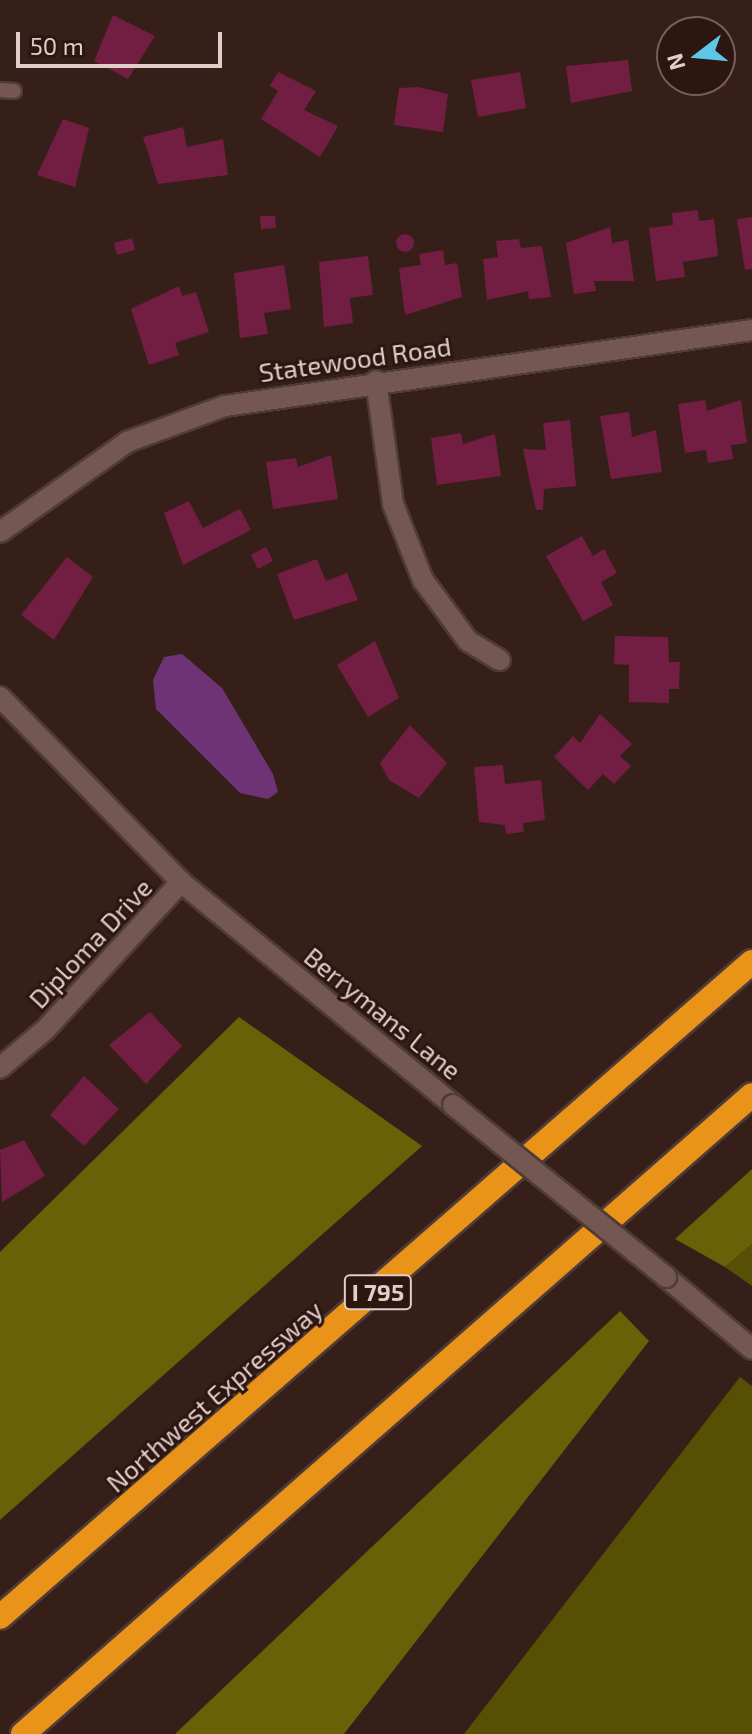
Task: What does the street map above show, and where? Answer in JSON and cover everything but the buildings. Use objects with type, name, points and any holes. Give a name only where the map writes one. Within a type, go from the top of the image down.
[{"type":"highway","name":"Northwest Expressway","points":[[0,1617],[752,962]]},
{"type":"highway","points":[[23,1734],[752,1095]]},
{"type":"street","name":"Statewood Road","points":[[0,532],[81,468],[183,418],[376,381],[752,330]]},
{"type":"street","points":[[376,381],[393,504],[423,580],[468,641],[500,660]]},
{"type":"street","name":"Berrymans Lane","points":[[0,697],[181,882],[752,1349]]},
{"type":"street","name":"Diploma Drive","points":[[0,1068],[45,1030],[181,882]]},
{"type":"shaded area","points":[[182,654],[222,688],[273,774],[278,792],[268,799],[240,793],[156,709],[153,680],[164,657]]},
{"type":"shaded area","points":[[239,1017],[422,1146],[0,1520],[0,1252]]},
{"type":"shaded area","points":[[752,1169],[752,1244],[725,1267],[675,1239]]},
{"type":"shaded area","points":[[752,1244],[752,1286],[725,1267]]},
{"type":"shaded area","points":[[620,1311],[649,1341],[344,1734],[175,1734]]},
{"type":"shaded area","points":[[740,1377],[752,1386],[752,1734],[464,1734]]}]
